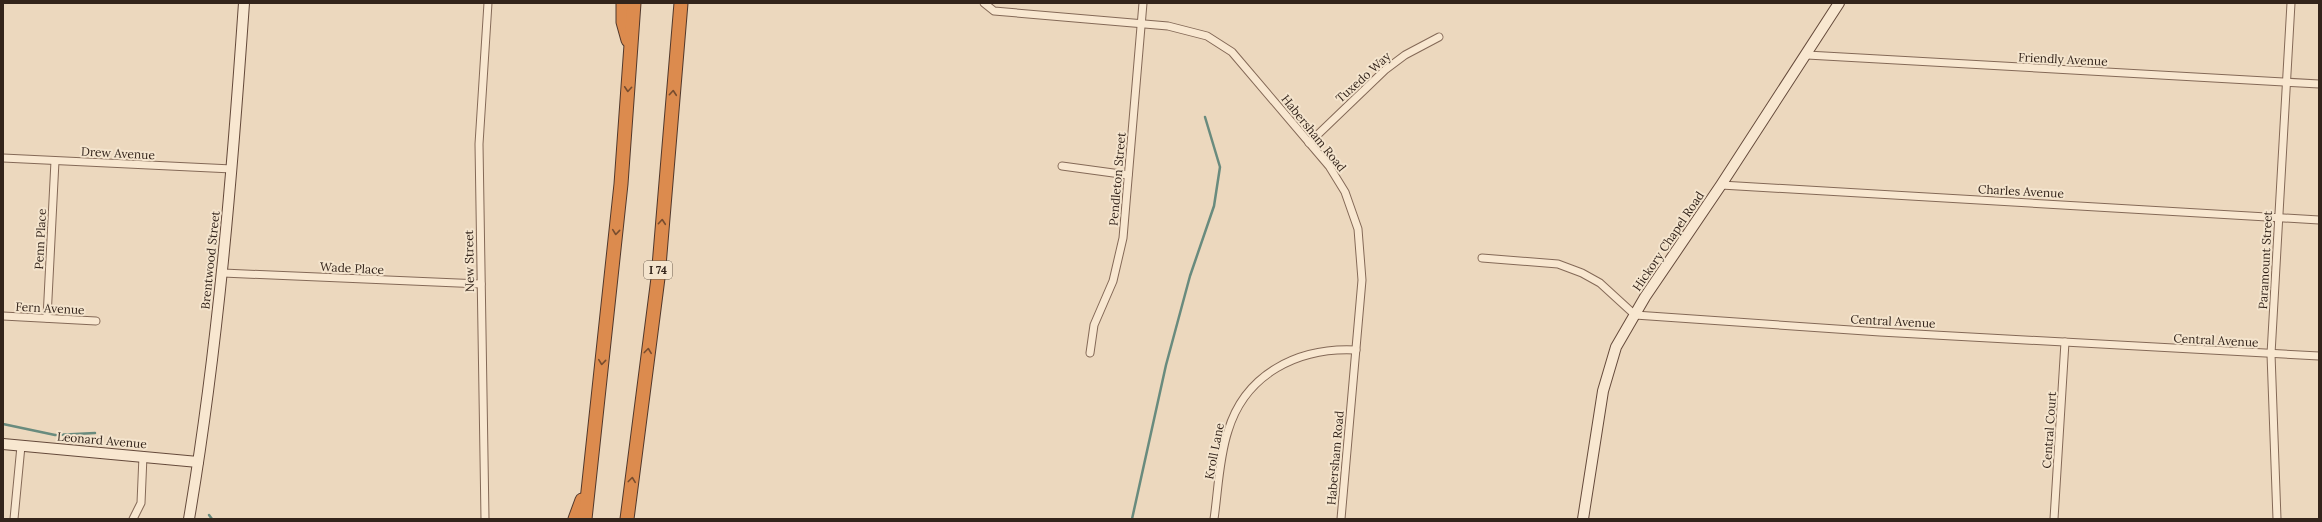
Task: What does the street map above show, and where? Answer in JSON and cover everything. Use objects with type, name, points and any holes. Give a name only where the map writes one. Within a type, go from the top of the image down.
[{"type":"highway","points":[[624,3],[623,22],[631,50]]},
{"type":"highway","points":[[585,519],[621,184],[634,3]]},
{"type":"highway","name":"I 74","points":[[627,519],[658,278],[680,3]]},
{"type":"highway","points":[[575,519],[588,483]]},
{"type":"street","name":"Brentwood Street","points":[[189,519],[223,273],[244,3]]},
{"type":"street","name":"New Street","points":[[485,519],[479,144],[488,3]]},
{"type":"street","name":"Habersham Road","points":[[984,3],[994,12],[1168,26],[1207,36],[1232,52],[1329,166],[1345,192],[1358,228],[1362,280],[1341,519]]},
{"type":"street","name":"Pendleton Street","points":[[1090,353],[1094,325],[1114,281],[1120,252],[1143,3]]},
{"type":"street","name":"Hickory Chapel Road","points":[[1583,519],[1607,372],[1616,347],[1635,315],[1722,185],[1839,3]]},
{"type":"street","name":"Paramount Street","points":[[2277,519],[2271,354],[2290,3]]},
{"type":"street","name":"Tuxedo Way","points":[[1309,142],[1390,66],[1405,55],[1439,37]]},
{"type":"street","name":"Friendly Avenue","points":[[1806,55],[2319,84]]},
{"type":"street","name":"Drew Avenue","points":[[3,158],[232,169]]},
{"type":"street","name":"Penn Place","points":[[47,318],[54,161]]},
{"type":"street","points":[[1062,166],[1128,175]]},
{"type":"street","name":"Charles Avenue","points":[[1722,185],[2319,220]]},
{"type":"street","points":[[1482,258],[1558,264],[1582,273],[1600,283],[1635,315]]},
{"type":"street","name":"Wade Place","points":[[223,273],[481,284]]},
{"type":"street","name":"Central Avenue","points":[[1635,315],[2065,342],[2319,356]]},
{"type":"street","name":"Fern Avenue","points":[[3,316],[96,321]]},
{"type":"street","name":"Central Court","points":[[2054,519],[2065,342]]},
{"type":"street","name":"Kroll Lane","points":[[1214,519],[1227,433],[1233,417],[1252,388],[1275,368],[1300,356],[1320,351],[1356,350]]},
{"type":"street","name":"Leonard Avenue","points":[[3,444],[198,462]]},
{"type":"street","points":[[14,519],[21,446]]},
{"type":"street","points":[[133,519],[141,503],[143,456]]},
{"type":"waterway","points":[[1132,519],[1166,365],[1190,276],[1214,206],[1220,167],[1205,117]]},
{"type":"waterway","points":[[3,424],[55,435],[95,433]]},
{"type":"waterway","points":[[209,515],[212,519]]}]
